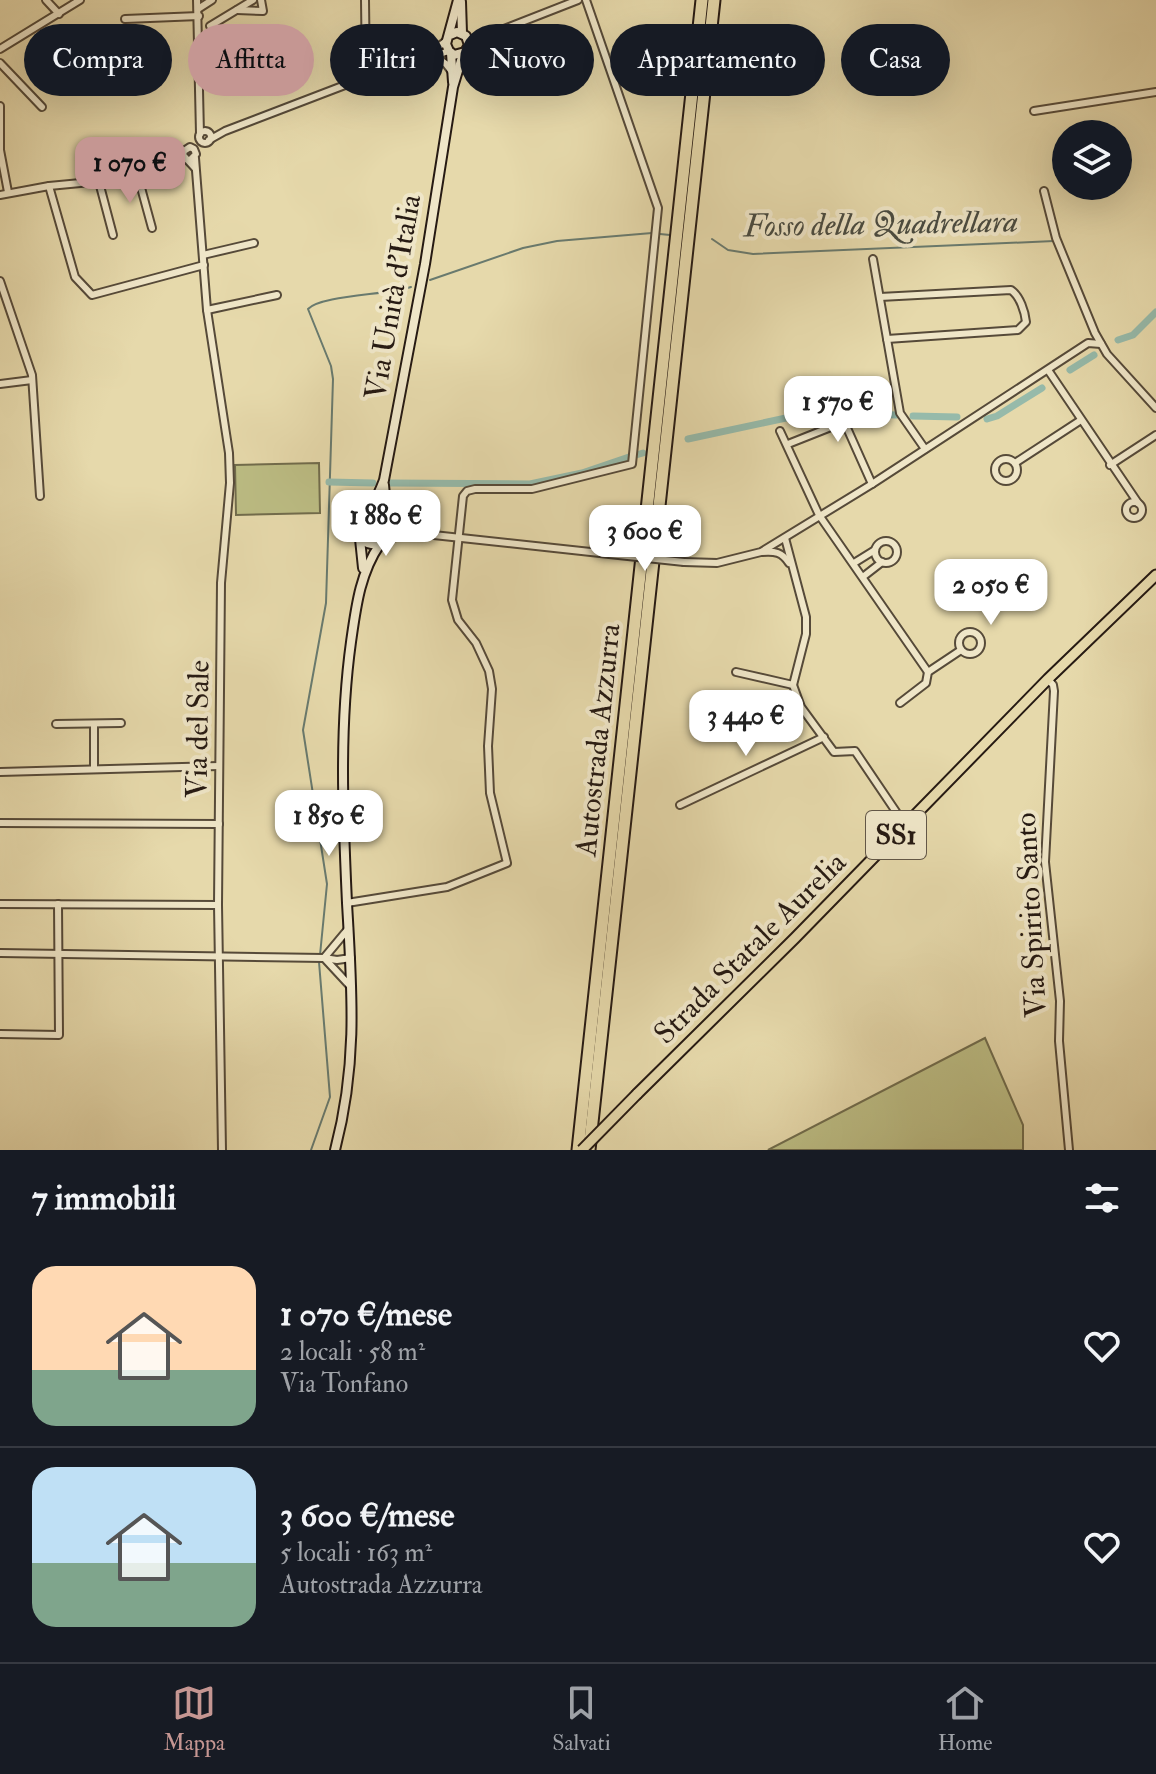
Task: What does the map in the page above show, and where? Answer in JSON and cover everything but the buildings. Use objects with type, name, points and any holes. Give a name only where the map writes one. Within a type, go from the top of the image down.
[{"type":"highway","name":"Autostrada Azzurra","points":[[580,1150],[702,0]]},
{"type":"highway","name":"Autostrada Azzurra","points":[[589,1150],[714,0]]},
{"type":"main road","points":[[460,0],[463,24]]},
{"type":"main road","points":[[453,87],[448,38],[460,0]]},
{"type":"main road","points":[[448,38],[460,36]]},
{"type":"main road","points":[[450,52],[460,51]]},
{"type":"main road","points":[[453,87],[460,68]]},
{"type":"main road","name":"Via Unità d'Italia","points":[[366,511],[384,480],[425,264],[453,87]]},
{"type":"main road","points":[[364,573],[390,533],[384,480]]},
{"type":"main road","points":[[335,1150],[350,1081],[352,1043],[342,737],[348,667],[364,573],[356,528],[357,521],[366,511],[378,510],[389,519]]},
{"type":"main road","points":[[360,539],[369,544],[383,542]]},
{"type":"main road","name":"Strada Statale Aurelia","points":[[580,1150],[1048,679],[1156,575]]},
{"type":"street","points":[[46,0],[59,14]]},
{"type":"street","points":[[0,49],[80,0]]},
{"type":"street","points":[[197,0],[198,24]]},
{"type":"street","points":[[125,19],[198,12],[212,0]]},
{"type":"street","points":[[213,24],[253,0]]},
{"type":"street","points":[[237,10],[263,11],[261,0]]},
{"type":"street","points":[[365,0],[365,24]]},
{"type":"street","points":[[517,24],[578,0]]},
{"type":"street","points":[[347,903],[447,887],[507,863],[490,793],[488,746],[492,689],[489,671],[476,643],[458,620],[452,600],[463,496],[467,491],[532,489],[632,464],[658,208],[586,0]]},
{"type":"street","points":[[444,41],[448,38]]},
{"type":"street","points":[[444,54],[450,52]]},
{"type":"street","points":[[0,63],[42,107]]},
{"type":"street","points":[[444,63],[452,74]]},
{"type":"street","points":[[0,195],[49,186],[99,182],[175,161],[190,155],[205,136],[330,91]]},
{"type":"street","points":[[1034,111],[1156,92]]},
{"type":"street","points":[[199,96],[199,121],[205,136]]},
{"type":"street","points":[[0,106],[0,150],[8,192]]},
{"type":"street","name":"Via del Sale","points":[[190,155],[196,172],[207,310],[214,373],[229,453],[230,483],[221,583],[218,958],[222,1150]]},
{"type":"street","points":[[137,173],[152,228]]},
{"type":"street","points":[[99,182],[113,235]]},
{"type":"street","points":[[49,186],[75,277],[92,295],[204,265]]},
{"type":"street","points":[[1044,191],[1056,238],[1101,344],[1156,408]]},
{"type":"street","points":[[203,255],[254,243]]},
{"type":"street","points":[[873,259],[900,413],[925,449]]},
{"type":"street","points":[[0,281],[32,380],[40,496]]},
{"type":"street","points":[[880,297],[1011,290],[1016,294],[1025,315],[1026,322],[1018,330],[887,339]]},
{"type":"street","points":[[207,310],[277,295]]},
{"type":"street","points":[[761,552],[872,484],[1088,343],[1101,344]]},
{"type":"street","points":[[1048,370],[1138,503]]},
{"type":"street","points":[[0,384],[32,380]]},
{"type":"street","points":[[1015,463],[1081,420]]},
{"type":"street","points":[[788,444],[836,425],[847,428],[872,484]]},
{"type":"street","points":[[780,431],[819,515],[928,672],[926,683],[900,703]]},
{"type":"street","points":[[1110,465],[1156,435]]},
{"type":"street","points":[[389,519],[415,533]]},
{"type":"street","points":[[383,542],[415,533],[717,563],[775,551],[785,556],[795,573]]},
{"type":"street","points":[[785,538],[806,617],[806,634],[793,685],[801,707],[834,752],[855,751],[905,825]]},
{"type":"street","points":[[854,563],[880,543],[887,541],[896,547],[897,554],[893,560],[882,562],[864,576]]},
{"type":"street","points":[[875,549],[876,556],[882,562]]},
{"type":"street","points":[[928,672],[961,650]]},
{"type":"street","points":[[736,672],[793,685]]},
{"type":"street","name":"Via Spirito Santo","points":[[1048,679],[1054,691],[1045,862],[1060,1001],[1059,1041],[1069,1150]]},
{"type":"street","points":[[56,724],[121,723]]},
{"type":"street","points":[[94,724],[94,769]]},
{"type":"street","points":[[680,805],[824,737]]},
{"type":"street","points":[[0,772],[219,766]]},
{"type":"street","points":[[0,823],[219,824]]},
{"type":"street","points":[[0,904],[218,905]]},
{"type":"street","points":[[0,1034],[59,1035],[58,904]]},
{"type":"street","points":[[324,958],[349,928]]},
{"type":"street","points":[[0,953],[218,958],[324,958],[336,954],[351,958]]},
{"type":"street","points":[[324,958],[351,987]]},
{"type":"green space","points":[[319,463],[320,513],[236,515],[235,465]]},
{"type":"green space","points":[[985,1038],[1023,1125],[1023,1150],[768,1150]]},
{"type":"waterway","name":"Fosso della Quadrellara","points":[[430,280],[523,248],[557,241],[652,233]]},
{"type":"waterway","name":"Fosso della Quadrellara","points":[[660,234],[670,235]]},
{"type":"waterway","name":"Fosso della Quadrellara","points":[[712,239],[728,250],[753,254],[1054,241]]},
{"type":"waterway","name":"Fosso della Quadrellara","points":[[320,955],[327,884],[303,730],[326,603],[333,379],[331,366],[308,309],[315,304],[340,298],[411,287]]},
{"type":"waterway","points":[[1118,340],[1133,335],[1156,312]]},
{"type":"waterway","points":[[1070,370],[1094,355]]},
{"type":"waterway","points":[[987,419],[1042,388]]},
{"type":"waterway","points":[[688,439],[814,412],[896,415]]},
{"type":"waterway","points":[[913,416],[957,417]]},
{"type":"waterway","points":[[636,455],[643,453]]},
{"type":"waterway","points":[[390,483],[530,484],[582,473],[629,457]]},
{"type":"waterway","points":[[329,482],[373,483]]},
{"type":"waterway","name":"Fosso della Quadrellara","points":[[311,1150],[330,1097],[319,962]]}]
